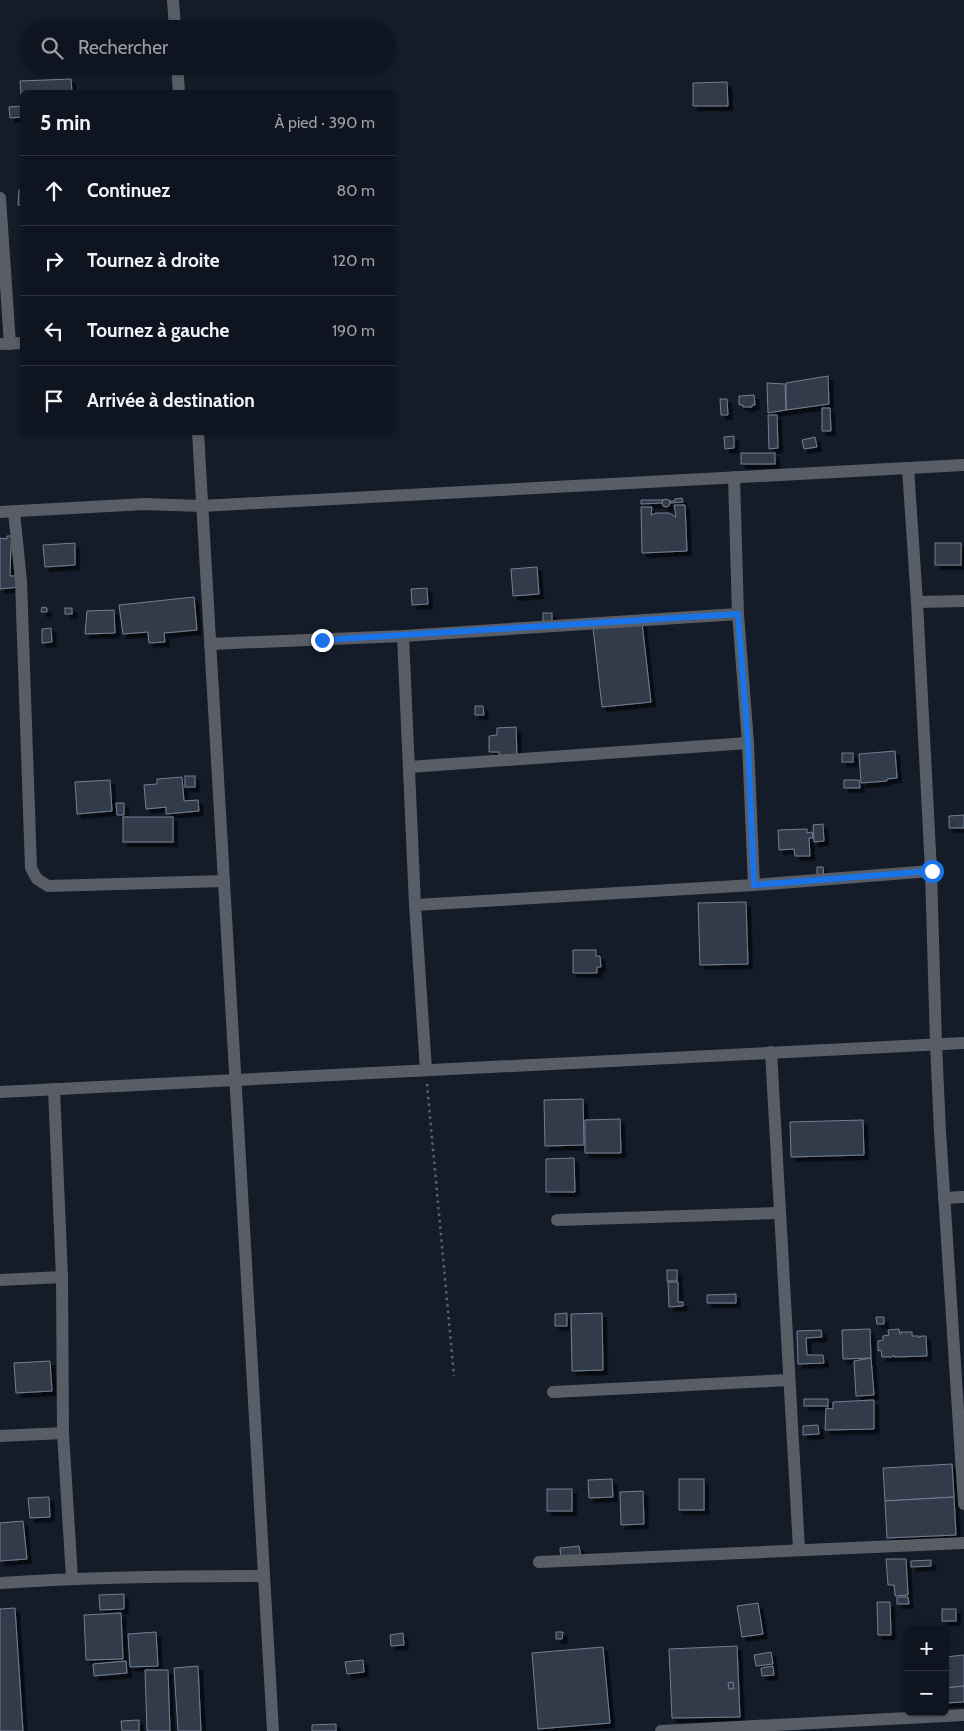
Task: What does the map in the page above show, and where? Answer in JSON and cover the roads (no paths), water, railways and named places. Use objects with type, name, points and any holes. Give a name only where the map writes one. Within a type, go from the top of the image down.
[{"type":"street","points":[[173,0],[174,20]]},
{"type":"street","points":[[178,75],[179,90]]},
{"type":"street","points":[[0,198],[11,344]]},
{"type":"street","points":[[198,435],[273,1731]]},
{"type":"street","points":[[0,512],[145,504],[202,506],[964,465]]},
{"type":"street","points":[[908,468],[932,871],[936,1044],[944,1198],[964,1504]]},
{"type":"street","points":[[734,477],[738,614],[748,743],[754,885]]},
{"type":"street","points":[[14,512],[21,581],[31,868],[37,879],[48,886],[224,881]]},
{"type":"street","points":[[917,602],[964,601]]},
{"type":"street","points":[[210,644],[403,636],[738,614]]},
{"type":"street","points":[[403,636],[415,905],[426,1070]]},
{"type":"street","points":[[409,767],[748,743]]},
{"type":"street","points":[[415,905],[754,885],[932,871]]},
{"type":"street","points":[[0,1092],[964,1042]]},
{"type":"street","points":[[771,1052],[798,1549]]},
{"type":"street","points":[[54,1089],[62,1277],[63,1433],[72,1578]]},
{"type":"street","points":[[944,1198],[964,1197]]},
{"type":"street","points":[[557,1220],[780,1213]]},
{"type":"street","points":[[0,1280],[62,1277]]},
{"type":"street","points":[[553,1392],[789,1380]]},
{"type":"street","points":[[0,1436],[63,1433]]},
{"type":"street","points":[[539,1562],[964,1543]]},
{"type":"street","points":[[0,1584],[72,1578],[264,1576]]},
{"type":"street","points":[[661,1731],[796,1727],[964,1715]]}]
